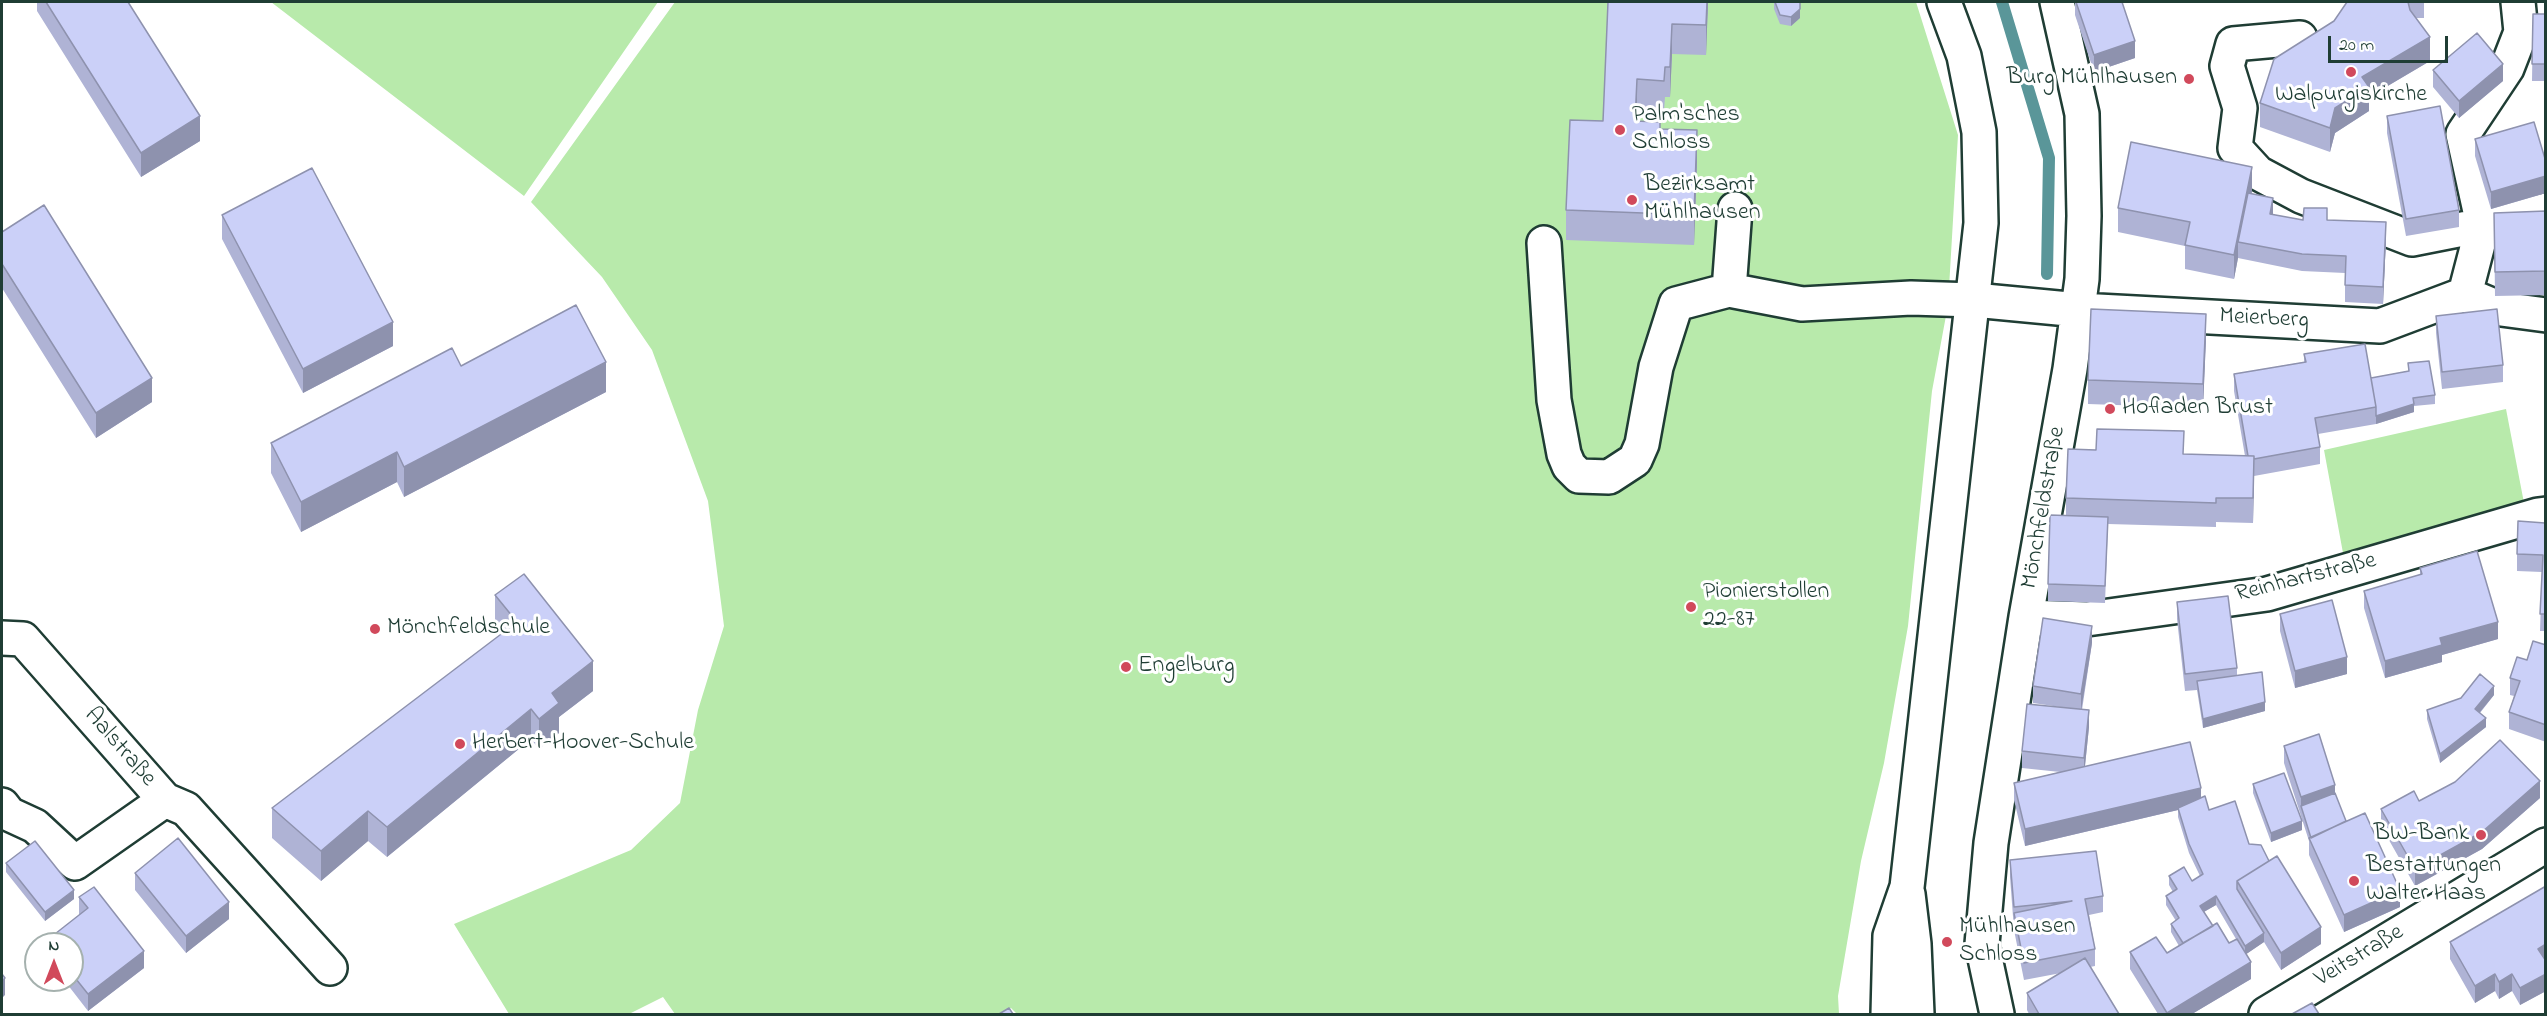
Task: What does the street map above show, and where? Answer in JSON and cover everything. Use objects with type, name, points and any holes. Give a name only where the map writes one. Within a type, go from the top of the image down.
[{"type":"street","points":[[1888,1014],[1890,936],[1907,887],[1981,224],[1979,132],[1964,56],[1944,2]]},
{"type":"street","name":"Mönchfeldstraße","points":[[1997,1014],[1982,944],[1991,843],[2026,617],[2079,310],[2084,216],[2082,114],[2057,2]]},
{"type":"street","points":[[2518,2],[2521,32],[2507,68],[2463,134],[2483,225],[2465,294],[2501,309],[2546,315]]},
{"type":"street","points":[[2300,38],[2233,44],[2227,66],[2240,108],[2235,148],[2258,173],[2301,196],[2412,239],[2546,210]]},
{"type":"street","points":[[1544,243],[1554,400],[1564,454],[1569,466],[1579,476],[1609,477],[1635,459],[1642,444],[1656,367],[1676,304],[1729,290],[1735,209]]},
{"type":"street","name":"Meierberg","points":[[1729,290],[1802,304],[1911,298],[1974,300],[2079,310],[2380,326],[2465,294]]},
{"type":"street","name":"Reinhartstraße","points":[[2026,617],[2087,619],[2266,594],[2538,514],[2546,514]]},
{"type":"street","name":"Aalstraße","points":[[2,638],[23,639],[165,800],[75,863],[35,826],[4,813]]},
{"type":"street","points":[[165,800],[186,809],[330,968]]},
{"type":"street","name":"Veitstraße","points":[[2266,1014],[2546,845]]},
{"type":"street","points":[[1907,887],[1914,944],[1917,1014]]},
{"type":"green space","points":[[271,2],[658,2],[524,196]]},
{"type":"green space","points":[[675,2],[1916,2],[1958,135],[1948,305],[1932,391],[1908,626],[1884,763],[1861,861],[1838,996],[1839,1014],[1017,1014],[1011,1008],[998,1014],[675,1014],[663,997],[629,1014],[509,1014],[454,924],[631,850],[680,803],[698,710],[724,626],[708,501],[652,350],[602,277],[531,202]]},
{"type":"green space","points":[[2506,409],[2524,503],[2343,553],[2324,450]]},
{"type":"building","points":[[46,2],[128,2],[200,116],[141,153]]},
{"type":"building","name":"Palm'sches Schloss","points":[[1608,2],[1707,2],[1706,25],[1672,24],[1670,67],[1665,67],[1664,81],[1637,79],[1635,121],[1660,122],[1660,129],[1697,130],[1694,215],[1566,210],[1570,120],[1603,121]]},
{"type":"building","points":[[1775,2],[1800,2],[1800,9],[1791,17],[1780,15]]},
{"type":"building","points":[[2076,2],[2122,2],[2135,41],[2094,55]]},
{"type":"building","name":"Walpurgiskirche","points":[[2347,2],[2408,2],[2410,10],[2430,37],[2362,77],[2369,87],[2335,108],[2330,128],[2260,103],[2274,59],[2334,21]]},
{"type":"building","points":[[2533,14],[2546,14],[2546,64],[2532,64]]},
{"type":"building","points":[[2477,33],[2503,64],[2459,101],[2433,70]]},
{"type":"building","points":[[2440,106],[2459,210],[2406,219],[2387,116]]},
{"type":"building","points":[[2534,122],[2546,162],[2546,176],[2491,192],[2475,139]]},
{"type":"building","points":[[2131,142],[2252,167],[2234,255],[2185,245],[2190,222],[2118,208]]},
{"type":"building","points":[[312,168],[393,322],[303,369],[222,215]]},
{"type":"building","points":[[2248,193],[2273,198],[2270,214],[2303,220],[2304,208],[2327,208],[2327,220],[2386,222],[2383,287],[2345,285],[2346,256],[2302,254],[2238,242]]},
{"type":"building","points":[[44,205],[152,378],[96,413],[2,264],[2,232]]},
{"type":"building","points":[[2546,211],[2546,271],[2495,272],[2494,213]]},
{"type":"building","points":[[576,305],[606,362],[404,467],[397,452],[301,502],[271,443],[452,348],[461,366]]},
{"type":"building","points":[[2091,309],[2206,314],[2203,384],[2088,380]]},
{"type":"building","points":[[2497,309],[2503,365],[2442,372],[2436,316]]},
{"type":"building","points":[[2365,344],[2376,407],[2315,418],[2320,447],[2254,459],[2254,456],[2248,456],[2234,374],[2306,362],[2304,354]]},
{"type":"building","points":[[2429,361],[2435,395],[2413,398],[2414,404],[2376,416],[2371,378],[2409,371],[2408,363]]},
{"type":"building","points":[[2097,429],[2184,431],[2183,454],[2254,456],[2253,498],[2216,498],[2216,503],[2066,498],[2068,449],[2096,450]]},
{"type":"building","points":[[2050,515],[2108,517],[2105,586],[2048,584]]},
{"type":"building","points":[[2545,517],[2546,614],[2540,614],[2543,555],[2517,554],[2518,521],[2545,523]]},
{"type":"building","points":[[2477,551],[2498,622],[2440,638],[2442,645],[2385,661],[2364,591],[2422,574],[2420,568]]},
{"type":"building","name":"Herbert-Hoover-Schule","points":[[524,574],[593,661],[552,693],[559,703],[539,719],[531,709],[387,827],[368,811],[321,851],[272,808],[517,622],[495,595]]},
{"type":"building","points":[[2228,596],[2237,668],[2185,674],[2177,602]]},
{"type":"building","points":[[2332,600],[2347,657],[2295,671],[2280,614]]},
{"type":"building","points":[[2043,618],[2092,626],[2081,694],[2033,686]]},
{"type":"building","points":[[2533,641],[2546,645],[2546,725],[2509,712],[2520,681],[2510,678],[2517,657],[2527,660]]},
{"type":"building","points":[[2262,672],[2265,702],[2203,719],[2197,681]]},
{"type":"building","points":[[2480,674],[2494,686],[2475,709],[2486,718],[2440,754],[2427,710],[2461,698]]},
{"type":"building","points":[[2027,704],[2089,710],[2084,758],[2022,751]]},
{"type":"building","points":[[2319,734],[2335,785],[2301,797],[2284,746]]},
{"type":"building","points":[[2500,740],[2540,781],[2482,832],[2415,869],[2381,809],[2414,791],[2419,801],[2455,782]]},
{"type":"building","points":[[2190,742],[2201,788],[2025,829],[2014,783]]},
{"type":"building","points":[[2284,773],[2302,821],[2271,833],[2253,784]]},
{"type":"building","points":[[2335,793],[2346,821],[2311,838],[2301,806]]},
{"type":"building","points":[[2205,796],[2209,810],[2235,801],[2249,844],[2261,845],[2269,861],[2237,881],[2237,889],[2264,933],[2245,946],[2216,896],[2200,906],[2213,926],[2183,943],[2171,924],[2179,918],[2166,896],[2177,889],[2169,876],[2184,867],[2192,881],[2203,874],[2189,844],[2178,808]]},
{"type":"building","name":"Bestattungen Walter Haas","points":[[2365,813],[2400,890],[2344,915],[2309,838]]},
{"type":"building","points":[[178,838],[229,902],[186,936],[135,873]]},
{"type":"building","points":[[35,841],[74,890],[45,912],[6,863]]},
{"type":"building","points":[[2096,851],[2103,896],[2085,899],[2095,949],[2024,963],[2014,913],[2072,901],[2014,907],[2010,860]]},
{"type":"building","points":[[2277,856],[2321,927],[2281,953],[2237,881]]},
{"type":"building","points":[[2546,886],[2546,944],[2538,949],[2546,961],[2546,974],[2520,988],[2512,974],[2499,982],[2495,974],[2475,986],[2450,942]]},
{"type":"building","points":[[94,887],[144,951],[88,994],[84,989],[84,932],[57,932],[88,908],[79,897]]},
{"type":"building","points":[[2217,923],[2229,943],[2237,939],[2251,962],[2167,1013],[2130,952],[2156,937],[2167,953]]},
{"type":"building","points":[[2085,958],[2119,1014],[2039,1014],[2027,993]]},
{"type":"building","points":[[2312,1003],[2319,1014],[2292,1014]]},
{"type":"building","points":[[1009,1008],[1013,1014],[999,1014]]},
{"type":"waterway","points":[[2002,2],[2049,158],[2047,274]]},
{"type":"place","name":"Walpurgiskirche","points":[[2351,72]]},
{"type":"place","name":"Burg Mühlhausen","points":[[2189,79]]},
{"type":"place","name":"Palm'sches Schloss","points":[[1620,130]]},
{"type":"place","name":"Bezirksamt Mühlhausen","points":[[1632,200]]},
{"type":"place","name":"Hofladen Brust","points":[[2110,409]]},
{"type":"place","name":"Pionierstollen 22-87","points":[[1691,607]]},
{"type":"place","name":"Mönchfeldschule","points":[[375,629]]},
{"type":"place","name":"Engelburg","points":[[1126,667]]},
{"type":"place","name":"Herbert-Hoover-Schule","points":[[460,744]]},
{"type":"place","name":"BW-Bank","points":[[2481,835]]},
{"type":"place","name":"Bestattungen Walter Haas","points":[[2354,881]]},
{"type":"place","name":"Mühlhausen Schloss","points":[[1947,942]]}]
